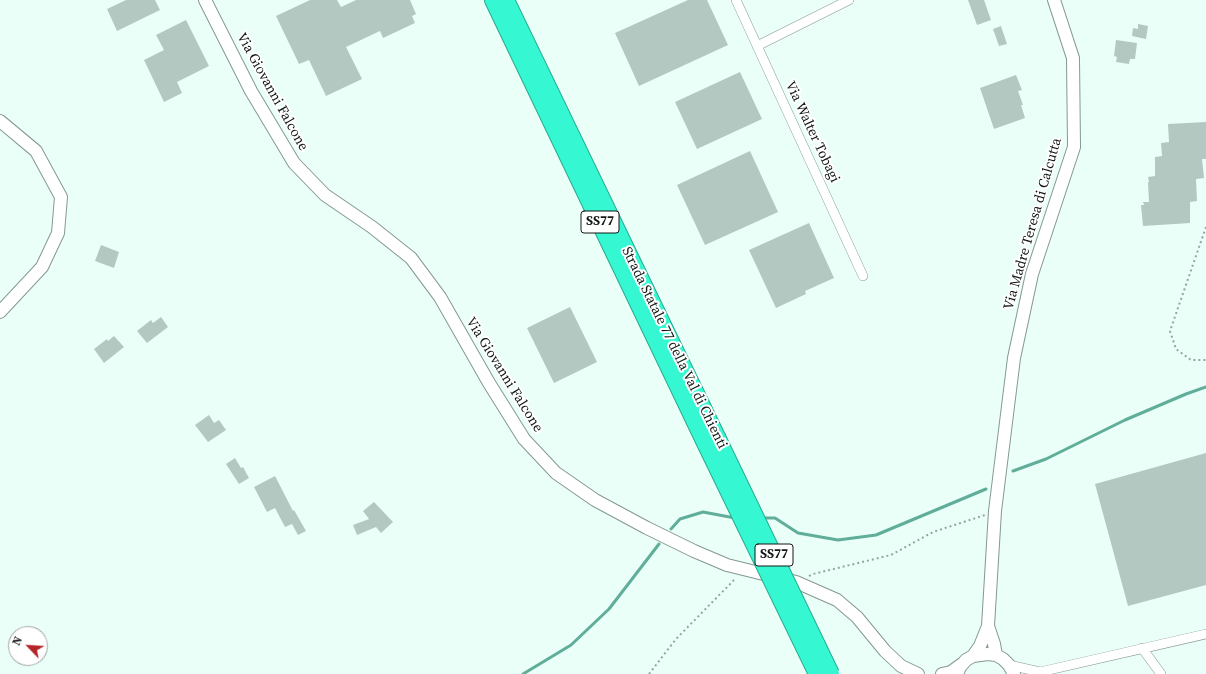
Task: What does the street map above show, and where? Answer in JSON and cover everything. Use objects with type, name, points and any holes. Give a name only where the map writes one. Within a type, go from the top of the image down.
[{"type":"highway","name":"Strada Statale 77 della Val di Chienti","points":[[493,0],[712,441],[831,674]]},
{"type":"highway","name":"Strada Statale 77 della Val di Chienti","points":[[506,0],[712,441],[817,674]]},
{"type":"street","name":"Via Giovanni Falcone","points":[[205,0],[251,91],[294,163],[325,195],[372,227],[411,258],[440,297],[488,383],[524,439],[556,473],[594,500],[694,551],[727,565],[796,582],[837,600],[857,617],[885,651],[901,666],[918,674]]},
{"type":"street","name":"Via Walter Tobagi","points":[[736,0],[863,276]]},
{"type":"street","points":[[757,46],[849,0]]},
{"type":"street","name":"Via Madre Teresa di Calcutta","points":[[957,674],[960,667],[980,646],[988,626],[996,511],[1014,358],[1032,274],[1074,147],[1073,58],[1054,0]]},
{"type":"street","points":[[0,121],[36,151],[62,197],[58,233],[42,267],[0,312]]},
{"type":"street","name":"Via Madre Teresa di Calcutta","points":[[988,626],[996,656]]},
{"type":"street","points":[[942,674],[950,672],[970,658],[988,654],[1003,659],[1012,670],[1038,673],[1206,634]]},
{"type":"street","points":[[1142,648],[1161,674]]},
{"type":"path","points":[[1206,228],[1170,331],[1176,349],[1191,360],[1206,360]]},
{"type":"path","points":[[796,582],[813,574],[892,555],[933,532],[996,511]]},
{"type":"path","points":[[649,674],[676,639],[744,569]]},
{"type":"building","points":[[126,0],[155,0],[160,10],[117,31],[107,9]]},
{"type":"building","points":[[310,0],[337,0],[341,7],[356,0],[410,0],[416,14],[412,16],[415,23],[383,38],[380,31],[346,47],[362,79],[326,96],[309,60],[299,64],[276,16]]},
{"type":"building","points":[[688,0],[707,0],[728,45],[639,86],[615,33]]},
{"type":"building","points":[[968,0],[984,0],[991,20],[977,25]]},
{"type":"building","points":[[186,20],[209,66],[177,82],[182,93],[164,102],[144,60],[164,50],[156,35]]},
{"type":"building","points":[[1138,24],[1148,26],[1146,39],[1132,36],[1133,28],[1138,29]]},
{"type":"building","points":[[1001,26],[1007,44],[999,46],[993,29]]},
{"type":"building","points":[[1116,40],[1137,43],[1135,59],[1130,59],[1129,64],[1116,62],[1117,57],[1114,56]]},
{"type":"building","points":[[740,72],[762,119],[697,149],[675,102]]},
{"type":"building","points":[[1016,75],[1022,90],[1018,91],[1023,105],[1021,105],[1025,118],[994,129],[980,88]]},
{"type":"building","points":[[1206,122],[1206,159],[1202,159],[1204,178],[1196,179],[1197,201],[1190,202],[1190,223],[1143,226],[1141,205],[1144,205],[1143,202],[1149,202],[1148,177],[1155,176],[1155,157],[1162,156],[1161,143],[1169,142],[1168,124]]},
{"type":"building","points":[[750,151],[778,212],[705,245],[677,185]]},
{"type":"building","points":[[809,223],[834,278],[805,291],[806,294],[776,308],[749,250]]},
{"type":"building","points":[[101,245],[119,252],[114,268],[95,261]]},
{"type":"building","points":[[570,307],[597,362],[554,383],[527,328]]},
{"type":"building","points":[[161,317],[168,327],[147,343],[137,331],[151,320],[153,323]]},
{"type":"building","points":[[114,336],[124,347],[104,363],[94,349],[107,339],[108,341]]},
{"type":"building","points":[[209,415],[214,423],[219,420],[226,430],[208,442],[195,425]]},
{"type":"building","points":[[1206,453],[1206,585],[1128,606],[1095,484]]},
{"type":"building","points":[[235,458],[241,468],[243,467],[249,478],[239,484],[226,464]]},
{"type":"building","points":[[275,476],[293,511],[294,510],[306,531],[298,535],[292,524],[285,527],[275,508],[267,512],[254,487]]},
{"type":"building","points":[[374,502],[393,522],[381,533],[376,527],[357,535],[353,525],[369,519],[363,511]]},
{"type":"waterway","points":[[1013,471],[1046,459],[1125,420],[1206,387]]},
{"type":"waterway","points":[[761,518],[775,518],[798,533],[838,540],[876,535],[986,489]]},
{"type":"waterway","points":[[671,529],[680,519],[703,512],[735,518]]},
{"type":"waterway","points":[[523,674],[571,645],[609,609],[659,544]]}]
